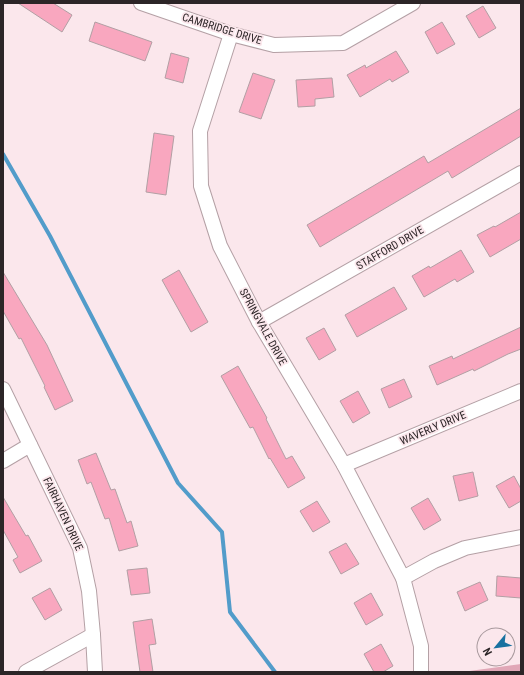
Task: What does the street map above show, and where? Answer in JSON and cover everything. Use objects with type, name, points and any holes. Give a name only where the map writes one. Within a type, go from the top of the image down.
[{"type":"street","name":"CAMBRIDGE DRIVE","points":[[141,3],[231,34],[274,45],[343,43],[413,3]]},
{"type":"street","name":"SPRINGVALE DRIVE","points":[[231,34],[200,131],[201,186],[220,246],[259,322],[344,466],[403,578],[421,646],[421,672]]},
{"type":"street","name":"STAFFORD DRIVE","points":[[259,322],[521,173]]},
{"type":"street","name":"FAIRHAVEN DRIVE","points":[[3,389],[80,548],[89,591],[93,635],[94,672]]},
{"type":"street","name":"WAVERLY DRIVE","points":[[344,466],[521,391]]},
{"type":"street","points":[[3,461],[30,446]]},
{"type":"street","points":[[403,578],[434,561],[465,548],[521,537]]},
{"type":"street","points":[[26,672],[93,635]]},
{"type":"shaded area","points":[[521,664],[521,672],[462,672],[499,667],[516,667],[516,665]]},
{"type":"building","points":[[18,3],[53,3],[72,15],[62,32]]},
{"type":"building","points":[[483,6],[496,28],[479,38],[466,16]]},
{"type":"building","points":[[95,22],[152,42],[145,61],[89,41]]},
{"type":"building","points":[[442,22],[455,44],[437,54],[425,32]]},
{"type":"building","points":[[396,51],[409,72],[392,82],[390,79],[360,97],[347,75],[365,65],[366,68]]},
{"type":"building","points":[[171,53],[189,58],[183,83],[165,78]]},
{"type":"building","points":[[253,73],[275,80],[261,119],[239,112]]},
{"type":"building","points":[[332,78],[334,97],[315,99],[315,106],[298,107],[296,80]]},
{"type":"building","points":[[521,108],[521,136],[452,178],[448,171],[320,247],[307,225],[424,156],[428,163]]},
{"type":"building","points":[[154,133],[174,136],[166,195],[146,192]]},
{"type":"building","points":[[521,212],[521,239],[490,257],[477,235],[494,226],[495,227]]},
{"type":"building","points":[[461,250],[474,272],[457,282],[455,279],[424,297],[412,276],[429,266],[430,268]]},
{"type":"building","points":[[179,270],[208,322],[191,332],[162,280]]},
{"type":"building","points":[[3,272],[47,345],[73,401],[55,410],[44,387],[45,386],[21,338],[19,339],[3,311]]},
{"type":"building","points":[[394,287],[407,309],[357,337],[345,315]]},
{"type":"building","points":[[521,327],[521,349],[474,371],[473,369],[437,385],[429,366],[452,356],[453,359]]},
{"type":"building","points":[[324,328],[336,350],[319,360],[306,338]]},
{"type":"building","points":[[238,366],[267,418],[266,419],[286,459],[292,456],[305,478],[288,488],[270,458],[269,459],[253,427],[250,428],[221,376]]},
{"type":"building","points":[[404,379],[412,397],[389,408],[381,389]]},
{"type":"building","points":[[358,391],[370,413],[353,423],[340,401]]},
{"type":"building","points":[[96,453],[111,490],[115,489],[127,523],[131,521],[138,546],[119,551],[109,518],[105,519],[91,482],[87,484],[78,460]]},
{"type":"building","points":[[473,472],[478,496],[459,501],[453,476]]},
{"type":"building","points":[[514,476],[521,489],[521,501],[509,508],[496,486]]},
{"type":"building","points":[[3,497],[26,536],[28,535],[42,561],[20,573],[13,560],[18,557],[3,530]]},
{"type":"building","points":[[428,498],[441,520],[424,530],[411,508]]},
{"type":"building","points":[[317,501],[330,522],[313,532],[300,511]]},
{"type":"building","points":[[346,543],[359,564],[341,574],[329,552]]},
{"type":"building","points":[[147,568],[150,593],[131,595],[127,570]]},
{"type":"building","points":[[497,576],[521,578],[521,598],[496,596]]},
{"type":"building","points":[[480,582],[488,600],[465,611],[457,592]]},
{"type":"building","points":[[50,588],[62,610],[45,620],[32,598]]},
{"type":"building","points":[[371,593],[383,615],[366,625],[354,603]]},
{"type":"building","points":[[152,619],[156,644],[149,645],[153,672],[140,672],[133,622]]},
{"type":"building","points":[[381,644],[393,666],[383,672],[374,672],[364,654]]},
{"type":"waterway","points":[[3,154],[50,236],[178,483],[222,532],[230,612],[275,672]]}]
